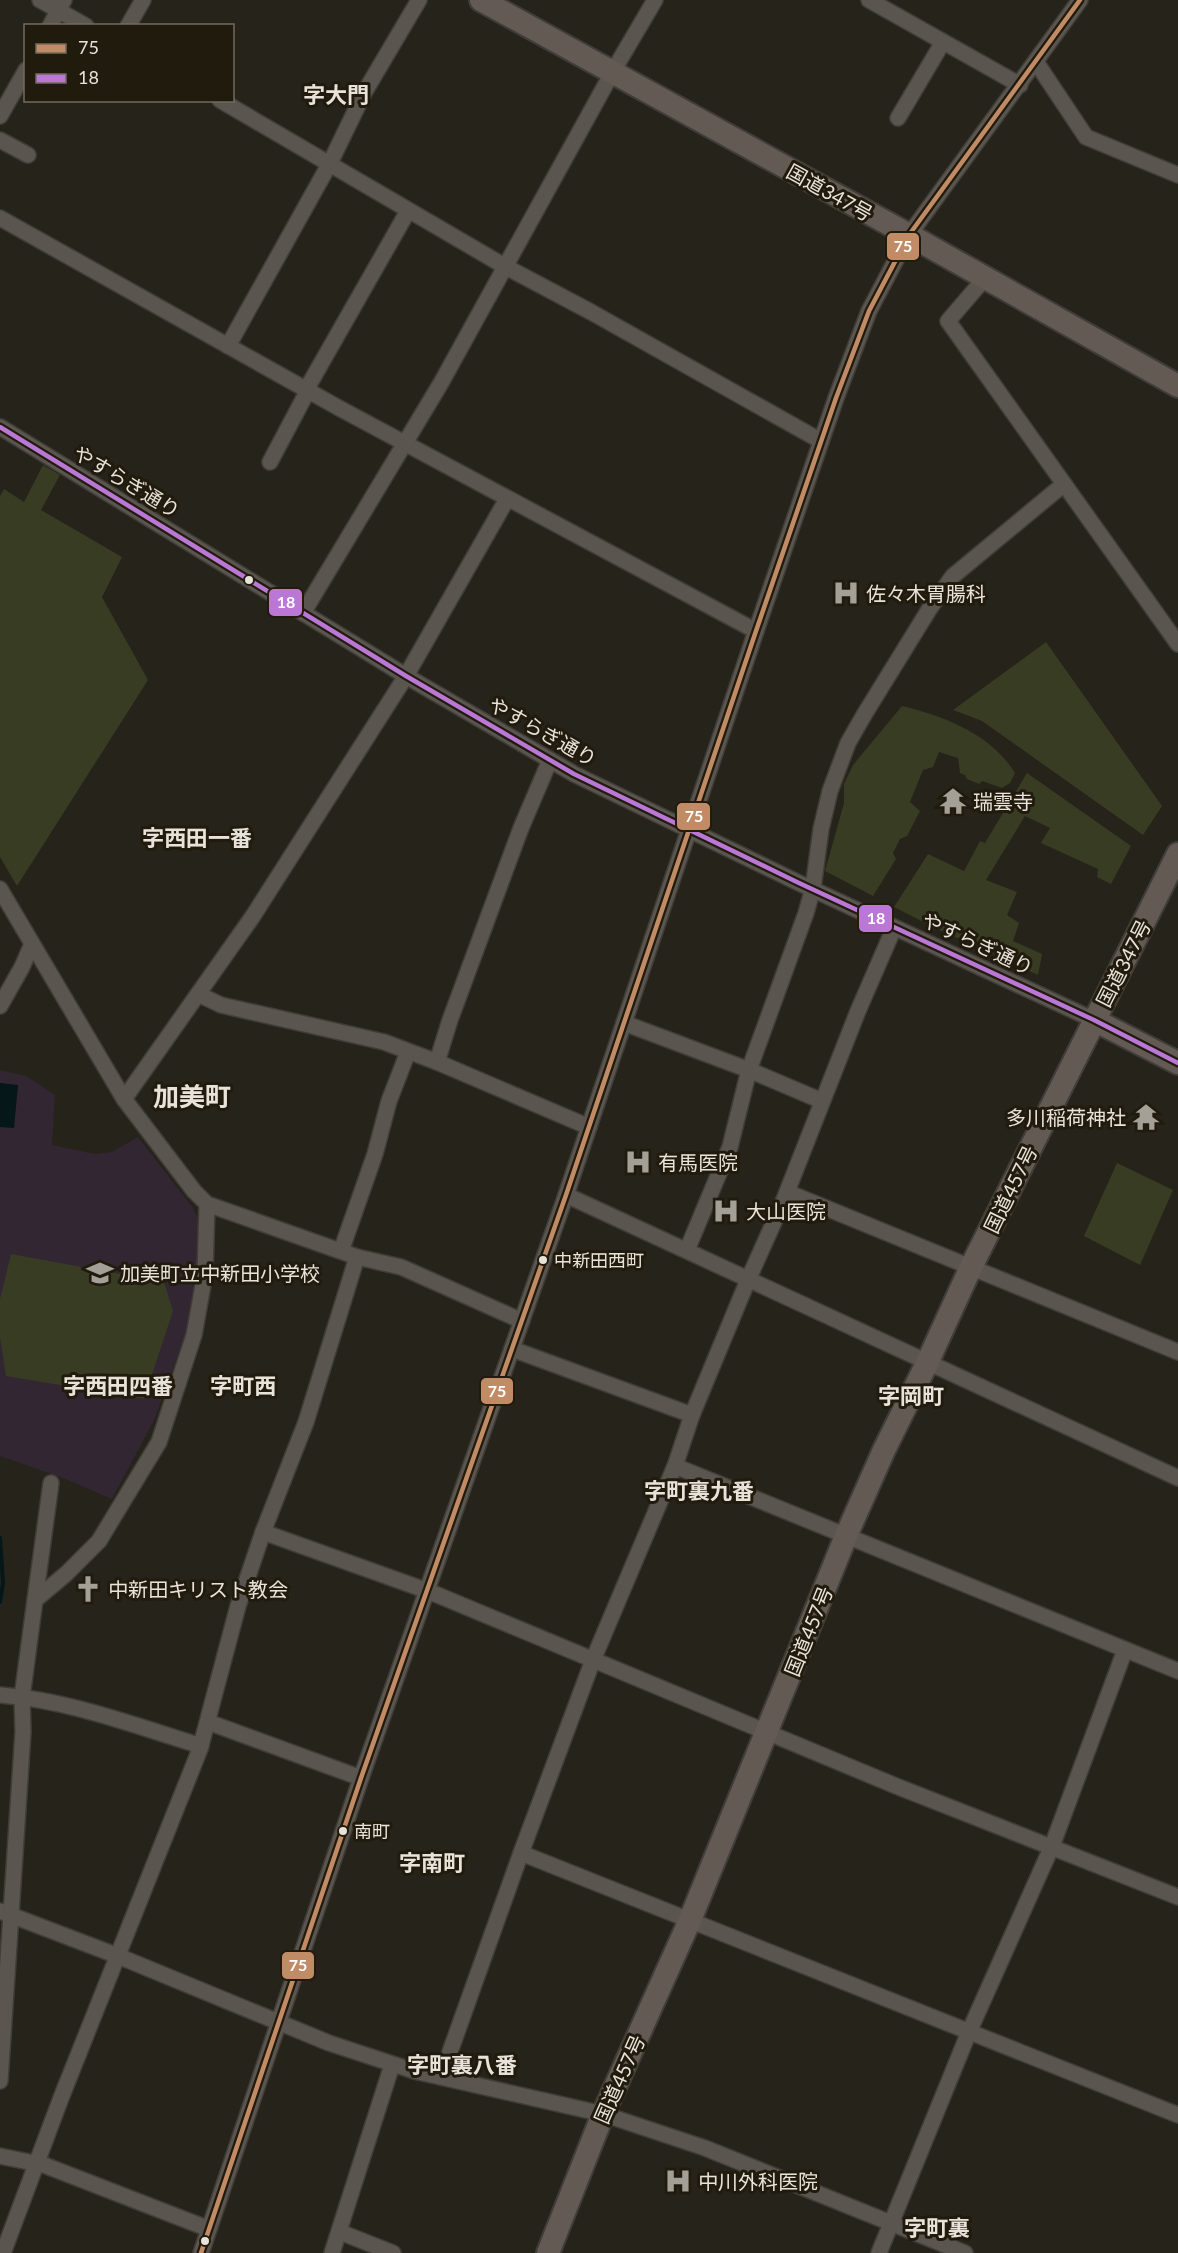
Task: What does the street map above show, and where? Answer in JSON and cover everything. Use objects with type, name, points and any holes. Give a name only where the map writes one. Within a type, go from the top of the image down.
[{"type":"highway","name":"国道347号","points":[[481,0],[1178,386]]},
{"type":"highway","name":"国道347号","points":[[1178,854],[1094,1020],[1178,1063]]},
{"type":"highway","name":"国道457号","points":[[548,2253],[603,2114],[690,1920],[846,1536],[971,1267],[1094,1020]]},
{"type":"street","points":[[40,0],[61,5],[84,24]]},
{"type":"street","points":[[129,24],[143,0]]},
{"type":"street","points":[[228,346],[330,163],[364,93],[419,0]]},
{"type":"street","points":[[303,613],[405,444],[655,0]]},
{"type":"street","points":[[869,0],[1020,85]]},
{"type":"street","points":[[201,2253],[361,1778],[566,1195],[821,441],[869,311],[909,235],[1080,0]]},
{"type":"street","points":[[51,24],[61,5]]},
{"type":"street","points":[[898,118],[943,42]]},
{"type":"street","points":[[1036,62],[1086,136],[1178,175]]},
{"type":"street","points":[[0,116],[24,74]]},
{"type":"street","points":[[223,102],[330,163],[408,212],[821,441]]},
{"type":"street","points":[[0,140],[28,155]]},
{"type":"street","points":[[270,462],[306,390],[408,212]]},
{"type":"street","points":[[0,218],[306,390],[756,631]]},
{"type":"street","points":[[985,278],[948,321],[1178,644]]},
{"type":"street","name":"やすらぎ通り","points":[[0,427],[406,676],[574,774],[1094,1020]]},
{"type":"street","points":[[687,1250],[730,1148],[749,1070],[813,888],[821,829],[837,768],[864,714],[930,608],[953,576],[1064,484]]},
{"type":"street","points":[[124,1100],[252,916],[406,676],[507,499]]},
{"type":"street","points":[[437,1062],[450,1020],[521,828],[550,760]]},
{"type":"street","points":[[0,889],[124,1100],[187,1182],[207,1204],[357,1257],[401,1267],[522,1321]]},
{"type":"street","points":[[441,2077],[521,1852],[593,1660],[675,1466],[693,1415],[787,1192],[894,927]]},
{"type":"street","points":[[0,1006],[32,944]]},
{"type":"street","points":[[198,994],[221,1005],[384,1042],[437,1062],[589,1127]]},
{"type":"street","points":[[624,1023],[749,1070],[822,1101]]},
{"type":"street","points":[[342,1251],[375,1154],[389,1101],[408,1052]]},
{"type":"street","points":[[787,1192],[1178,1352]]},
{"type":"street","points":[[566,1195],[1178,1478]]},
{"type":"street","points":[[35,1600],[66,1574],[99,1541],[159,1442],[194,1335],[205,1274],[207,1204]]},
{"type":"street","points":[[3,2253],[35,2163],[201,1746],[238,1606],[263,1532],[306,1422],[357,1257]]},
{"type":"street","points":[[512,1349],[693,1415]]},
{"type":"street","points":[[675,1466],[1178,1671]]},
{"type":"street","points":[[0,2081],[6,1913],[23,1732],[22,1697],[51,1484]]},
{"type":"street","points":[[263,1532],[428,1591],[766,1733],[1178,1897]]},
{"type":"street","points":[[879,2253],[969,2032],[1052,1846],[1125,1650]]},
{"type":"street","points":[[0,1695],[22,1697],[112,1718],[201,1746]]},
{"type":"street","points":[[208,1722],[361,1778]]},
{"type":"street","points":[[521,1852],[1178,2115]]},
{"type":"street","points":[[6,1913],[118,1956],[329,2043],[392,2065],[603,2114],[705,2148],[964,2253]]},
{"type":"street","points":[[332,2253],[392,2065]]},
{"type":"street","points":[[0,2156],[35,2163],[210,2229]]},
{"type":"street","points":[[340,2232],[393,2253]]},
{"type":"shaded area","name":"加美町立中新田小学校","points":[[0,1070],[26,1076],[55,1095],[52,1145],[95,1154],[112,1152],[138,1137],[193,1208],[202,1229],[198,1290],[187,1330],[154,1420],[112,1499],[63,1478],[0,1456]]},
{"type":"shaded area","points":[[0,1083],[18,1085],[14,1128],[0,1127]]},
{"type":"green space","points":[[43,465],[60,475],[41,510],[122,557],[102,597],[148,680],[17,886],[0,857],[0,496],[4,489],[24,502]]},
{"type":"green space","points":[[1046,642],[1162,806],[1143,835],[982,721],[953,710]]},
{"type":"green space","points":[[902,706],[950,721],[980,737],[1005,759],[1015,773],[1010,783],[1002,788],[982,781],[979,784],[960,773],[958,758],[939,752],[933,767],[923,770],[910,802],[920,811],[907,836],[900,839],[893,853],[896,859],[873,896],[825,871],[844,803],[844,784],[853,765]]},
{"type":"green space","points":[[1027,773],[1131,846],[1111,884],[1097,877],[1098,869],[1041,843],[1050,828],[1025,816],[986,880],[1017,892],[1007,915],[1019,923],[1013,941],[1042,954],[1038,975],[894,907],[928,854],[964,871],[980,841],[985,843]]},
{"type":"green space","points":[[1117,1163],[1173,1190],[1140,1265],[1084,1236]]},
{"type":"green space","points":[[11,1254],[164,1282],[173,1311],[144,1399],[6,1376],[0,1337],[0,1299]]},
{"type":"waterway","points":[[0,1538],[3,1583],[0,1602]]},
{"type":"transit line","name":"75","points":[[201,2253],[361,1778],[566,1195],[756,631],[836,398],[869,311],[909,235],[1080,0]]},
{"type":"transit line","name":"18","points":[[0,427],[406,676],[574,774],[799,883],[1094,1020],[1178,1063]]},
{"type":"place","name":"佐々木胃腸科","points":[[846,593]]},
{"type":"place","name":"瑞雲寺","points":[[953,801]]},
{"type":"place","name":"多川稲荷神社","points":[[1146,1117]]},
{"type":"place","name":"有馬医院","points":[[638,1162]]},
{"type":"place","name":"大山医院","points":[[726,1211]]},
{"type":"place","name":"中新田西町","points":[[543,1260]]},
{"type":"place","name":"加美町立中新田小学校","points":[[100,1273]]},
{"type":"place","name":"中新田キリスト教会","points":[[88,1589]]},
{"type":"place","name":"南町","points":[[343,1831]]},
{"type":"place","name":"中川外科医院","points":[[678,2181]]},
{"type":"district","name":"字大門","points":[[336,94]]},
{"type":"district","name":"字西田一番","points":[[197,837]]},
{"type":"district","name":"加美町","points":[[192,1096]]},
{"type":"district","name":"字西田四番","points":[[118,1385]]},
{"type":"district","name":"字町西","points":[[243,1385]]},
{"type":"district","name":"字岡町","points":[[911,1395]]},
{"type":"district","name":"字町裏九番","points":[[699,1490]]},
{"type":"district","name":"字南町","points":[[432,1862]]},
{"type":"district","name":"字町裏八番","points":[[462,2064]]},
{"type":"district","name":"字町裏","points":[[937,2227]]}]
